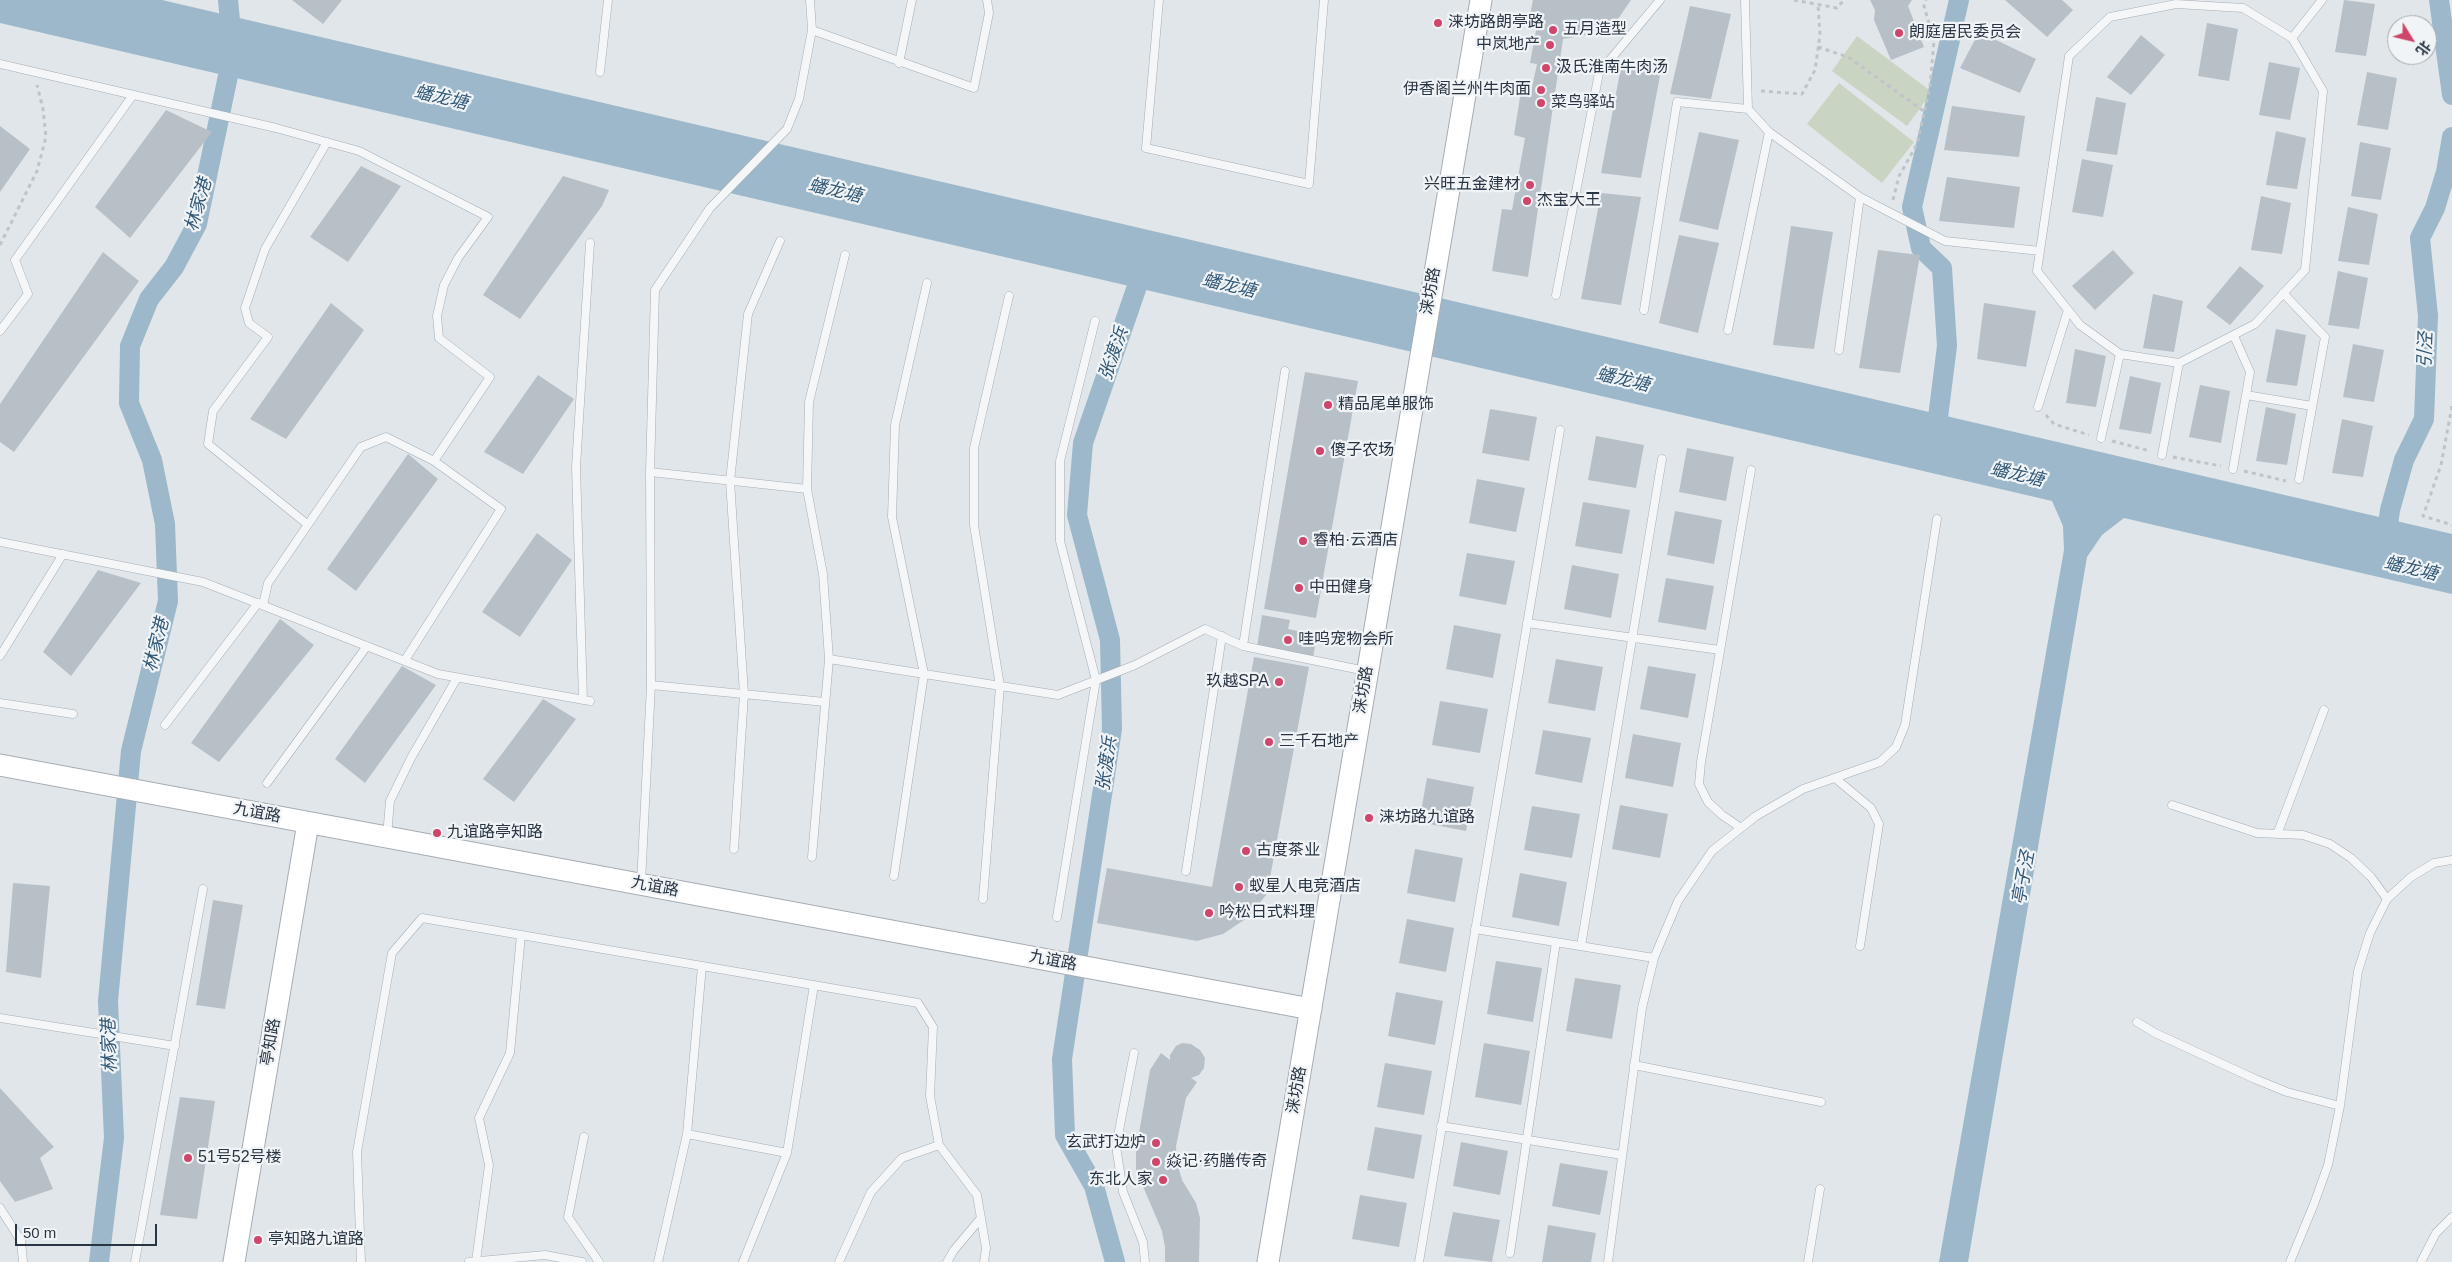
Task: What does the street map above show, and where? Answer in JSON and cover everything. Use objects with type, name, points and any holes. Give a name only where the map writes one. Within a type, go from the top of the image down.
[{"type":"street","name":"涞坊路","points":[[1268,1262],[1345,816],[1432,280],[1481,0]]},
{"type":"street","name":"九谊路","points":[[0,765],[1311,1009]]},
{"type":"street","name":"亭知路","points":[[234,1262],[308,823]]},
{"type":"lane","points":[[600,72],[608,0]]},
{"type":"lane","points":[[641,884],[651,685],[650,472],[655,290],[710,208],[787,129],[799,99],[812,30],[810,0]]},
{"type":"lane","points":[[899,62],[912,0]]},
{"type":"lane","points":[[812,30],[974,88],[989,13],[987,0]]},
{"type":"lane","points":[[1159,0],[1146,148],[1309,184],[1324,0]]},
{"type":"lane","points":[[1556,295],[1599,73],[1660,0]]},
{"type":"lane","points":[[1745,0],[1748,109],[1769,132],[1860,197],[1945,242],[2040,251]]},
{"type":"lane","points":[[2292,38],[2322,0]]},
{"type":"lane","points":[[2176,4],[2244,8],[2292,38],[2323,91],[2305,270],[2255,324],[2179,363],[2120,354],[2080,326],[2037,270],[2040,251],[2069,56],[2110,17],[2176,4]]},
{"type":"lane","points":[[0,64],[250,121],[359,151],[488,217],[444,285],[437,316],[439,338],[490,377],[434,461]]},
{"type":"lane","points":[[0,331],[28,294],[15,260],[133,95]]},
{"type":"lane","points":[[1644,310],[1677,102],[1748,109]]},
{"type":"lane","points":[[1728,330],[1769,132]]},
{"type":"lane","points":[[307,524],[208,444],[213,411],[268,337],[249,323],[245,308],[264,249],[328,142]]},
{"type":"lane","points":[[1839,350],[1860,197]]},
{"type":"lane","points":[[734,849],[744,694],[730,481],[748,314],[780,240]]},
{"type":"lane","points":[[0,542],[196,580],[438,674],[586,701],[576,467],[590,243]]},
{"type":"lane","points":[[812,857],[829,659],[823,574],[807,489],[809,402],[845,255]]},
{"type":"lane","points":[[894,876],[924,674],[892,517],[895,425],[927,283]]},
{"type":"lane","points":[[2283,293],[2325,336],[2299,479]]},
{"type":"lane","points":[[983,899],[1000,686],[974,525],[974,448],[1009,296]]},
{"type":"lane","points":[[2038,408],[2068,310]]},
{"type":"lane","points":[[1057,917],[1096,680],[1060,541],[1060,461],[1096,321]]},
{"type":"lane","points":[[2233,468],[2250,372],[2234,336]]},
{"type":"lane","points":[[2101,438],[2120,354]]},
{"type":"lane","points":[[2162,454],[2179,363]]},
{"type":"lane","points":[[1243,646],[1285,371]]},
{"type":"lane","points":[[2246,395],[2312,406]]},
{"type":"lane","points":[[1418,1262],[1560,430]]},
{"type":"lane","points":[[165,725],[260,604],[268,583],[361,447],[386,437],[434,461],[501,509],[404,660]]},
{"type":"lane","points":[[1581,946],[1662,460]]},
{"type":"lane","points":[[1741,828],[1722,815],[1708,802],[1699,784],[1701,762],[1751,470]]},
{"type":"lane","points":[[650,472],[807,489]]},
{"type":"lane","points":[[1608,1262],[1642,1008],[1654,958],[1678,900],[1712,852],[1756,816],[1803,789],[1880,762],[1896,748],[1905,725],[1937,519]]},
{"type":"lane","points":[[0,656],[63,554]]},
{"type":"lane","points":[[1527,623],[1720,650]]},
{"type":"lane","points":[[829,659],[1058,695],[1135,665],[1205,629],[1243,646],[1367,672]]},
{"type":"lane","points":[[1186,871],[1222,636]]},
{"type":"lane","points":[[267,783],[368,646]]},
{"type":"lane","points":[[388,838],[390,801],[411,758],[457,678]]},
{"type":"lane","points":[[651,685],[825,702]]},
{"type":"lane","points":[[0,703],[73,714]]},
{"type":"lane","points":[[2278,832],[2324,710]]},
{"type":"lane","points":[[1835,778],[1871,808],[1879,824],[1860,946]]},
{"type":"lane","points":[[2172,805],[2257,833],[2278,832],[2303,835],[2330,844],[2351,858],[2371,877],[2387,899]]},
{"type":"lane","points":[[2290,1262],[2328,1165],[2340,1106],[2358,971],[2370,933],[2387,899],[2410,876],[2434,863],[2452,860]]},
{"type":"lane","points":[[135,1262],[203,890]]},
{"type":"lane","points":[[360,1262],[357,1152],[392,953],[422,918],[918,1003],[933,1027],[930,1096],[939,1145],[977,1195],[986,1248],[984,1262]]},
{"type":"lane","points":[[1475,929],[1654,958]]},
{"type":"lane","points":[[476,1261],[489,1165],[479,1118],[510,1053],[521,935]]},
{"type":"lane","points":[[1510,1253],[1556,942]]},
{"type":"lane","points":[[658,1262],[687,1134],[702,966]]},
{"type":"lane","points":[[743,1262],[787,1152],[814,985]]},
{"type":"lane","points":[[0,1018],[136,1038],[175,1046]]},
{"type":"lane","points":[[2137,1022],[2155,1033],[2254,1079],[2287,1092],[2340,1106]]},
{"type":"lane","points":[[1134,1053],[1116,1146],[1123,1192],[1143,1242],[1145,1262]]},
{"type":"lane","points":[[1634,1065],[1821,1102]]},
{"type":"lane","points":[[1442,1126],[1622,1155]]},
{"type":"lane","points":[[687,1134],[787,1152]]},
{"type":"lane","points":[[584,1137],[568,1217],[599,1262]]},
{"type":"lane","points":[[839,1262],[871,1192],[902,1158],[939,1145]]},
{"type":"lane","points":[[1808,1262],[1820,1189]]},
{"type":"lane","points":[[0,1208],[22,1242],[23,1262]]},
{"type":"lane","points":[[2421,1262],[2436,1233],[2452,1217]]},
{"type":"lane","points":[[947,1262],[954,1250],[981,1218]]},
{"type":"lane","points":[[469,1262],[511,1260],[545,1255],[582,1262]]},
{"type":"path","points":[[1794,0],[1837,8],[1844,0]]},
{"type":"path","points":[[1890,212],[1900,176],[1917,144],[1930,87],[1934,41],[1924,6],[1926,0]]},
{"type":"path","points":[[1747,90],[1802,94],[1815,70],[1820,35],[1818,4]]},
{"type":"path","points":[[1818,47],[1848,57],[1925,112]]},
{"type":"path","points":[[0,245],[37,171],[46,137],[43,109],[34,72]]},
{"type":"path","points":[[2452,406],[2441,465],[2422,516],[2452,525]]},
{"type":"green space","points":[[1857,36],[1932,92],[1907,126],[1832,71]]},
{"type":"green space","points":[[1839,83],[1914,142],[1882,183],[1807,124]]},
{"type":"water","points":[[0,0],[162,0],[2452,534],[2452,594],[2124,518],[2102,535],[2087,557],[1968,1262],[1939,1262],[2064,550],[2063,526],[2052,501],[0,23]]},
{"type":"building","points":[[292,0],[342,0],[323,24]]},
{"type":"building","points":[[1533,0],[1631,0],[1618,19],[1586,35],[1563,39],[1528,277],[1492,271],[1502,209],[1512,210],[1525,138],[1514,135],[1521,91],[1531,92],[1537,64],[1530,63],[1537,25],[1528,24]]},
{"type":"building","name":"朗庭居民委员会","points":[[1870,0],[1912,0],[1908,6],[1924,47],[1891,60],[1874,20],[1875,10]]},
{"type":"building","points":[[2005,0],[2062,0],[2073,10],[2047,37]]},
{"type":"building","points":[[2344,0],[2375,4],[2366,56],[2335,52]]},
{"type":"building","points":[[1690,6],[1731,14],[1711,99],[1670,94]]},
{"type":"building","points":[[2207,23],[2238,29],[2229,81],[2198,76]]},
{"type":"building","points":[[1979,32],[2036,59],[2020,93],[1960,68]]},
{"type":"building","points":[[2141,35],[2165,55],[2131,95],[2107,77]]},
{"type":"building","points":[[2269,62],[2300,68],[2290,120],[2259,115]]},
{"type":"building","points":[[1621,67],[1661,70],[1641,178],[1601,173]]},
{"type":"building","points":[[2367,72],[2397,78],[2388,130],[2357,125]]},
{"type":"building","points":[[2096,97],[2126,103],[2117,155],[2086,151]]},
{"type":"building","points":[[1952,106],[2025,116],[2019,157],[1944,150]]},
{"type":"building","points":[[166,110],[212,132],[130,238],[95,207]]},
{"type":"building","points":[[0,126],[30,149],[0,192]]},
{"type":"building","points":[[2276,131],[2306,138],[2297,189],[2266,185]]},
{"type":"building","points":[[1699,132],[1739,140],[1718,230],[1679,221]]},
{"type":"building","points":[[2360,142],[2391,148],[2381,200],[2351,196]]},
{"type":"building","points":[[2082,159],[2113,165],[2103,217],[2072,212]]},
{"type":"building","points":[[361,166],[401,186],[348,262],[310,237]]},
{"type":"building","points":[[563,176],[609,190],[602,206],[520,319],[483,295]]},
{"type":"building","points":[[1947,177],[2020,187],[2014,228],[1939,221]]},
{"type":"building","points":[[1601,193],[1641,197],[1621,305],[1581,299]]},
{"type":"building","points":[[2261,196],[2291,203],[2282,254],[2251,250]]},
{"type":"building","points":[[2348,207],[2378,214],[2369,265],[2338,261]]},
{"type":"building","points":[[1791,226],[1833,232],[1814,349],[1773,345]]},
{"type":"building","points":[[1679,235],[1719,243],[1698,333],[1659,323]]},
{"type":"building","points":[[1878,250],[1920,255],[1900,373],[1859,368]]},
{"type":"building","points":[[2113,250],[2134,273],[2095,310],[2072,286]]},
{"type":"building","points":[[103,252],[139,281],[14,452],[0,442],[0,404]]},
{"type":"building","points":[[2240,266],[2264,286],[2230,325],[2206,307]]},
{"type":"building","points":[[2338,271],[2368,278],[2359,329],[2328,325]]},
{"type":"building","points":[[2153,294],[2183,301],[2174,352],[2143,348]]},
{"type":"building","points":[[331,303],[364,330],[286,439],[250,419]]},
{"type":"building","points":[[1984,303],[2036,311],[2026,367],[1977,359]]},
{"type":"building","points":[[2276,329],[2306,335],[2297,386],[2266,382]]},
{"type":"building","points":[[2353,344],[2384,350],[2374,402],[2343,397]]},
{"type":"building","points":[[2075,349],[2106,356],[2096,407],[2066,403]]},
{"type":"building","points":[[1305,372],[1358,381],[1316,618],[1264,609]]},
{"type":"building","points":[[538,375],[574,399],[523,474],[484,452]]},
{"type":"building","points":[[2130,376],[2161,383],[2151,434],[2119,429]]},
{"type":"building","points":[[2200,385],[2230,391],[2221,443],[2189,437]]},
{"type":"building","points":[[2266,407],[2296,414],[2287,465],[2256,461]]},
{"type":"building","points":[[1490,409],[1537,417],[1529,461],[1482,453]]},
{"type":"building","points":[[2342,419],[2373,426],[2363,477],[2332,473]]},
{"type":"building","points":[[1596,436],[1644,445],[1636,488],[1588,480]]},
{"type":"building","points":[[1687,448],[1734,457],[1726,501],[1679,492]]},
{"type":"building","points":[[408,454],[438,479],[356,591],[327,569]]},
{"type":"building","points":[[1477,479],[1525,488],[1516,532],[1469,523]]},
{"type":"building","points":[[1583,502],[1630,510],[1622,554],[1575,546]]},
{"type":"building","points":[[1675,511],[1722,520],[1714,564],[1667,555]]},
{"type":"building","points":[[537,533],[572,560],[520,637],[482,612]]},
{"type":"building","points":[[1467,553],[1515,561],[1506,605],[1459,596]]},
{"type":"building","points":[[1572,565],[1619,574],[1611,618],[1564,609]]},
{"type":"building","points":[[98,570],[141,583],[71,676],[43,652]]},
{"type":"building","points":[[1666,578],[1714,586],[1706,630],[1658,622]]},
{"type":"building","points":[[1262,615],[1290,620],[1288,629],[1317,635],[1313,658],[1257,647]]},
{"type":"building","points":[[280,619],[314,645],[219,762],[191,743]]},
{"type":"building","points":[[1454,625],[1501,634],[1493,678],[1446,669]]},
{"type":"building","points":[[1254,657],[1309,667],[1267,894],[1247,918],[1223,934],[1197,941],[1097,923],[1107,868],[1212,887]]},
{"type":"building","points":[[1556,659],[1603,667],[1595,711],[1548,703]]},
{"type":"building","points":[[402,666],[436,685],[365,783],[335,759]]},
{"type":"building","points":[[1648,666],[1696,674],[1688,718],[1640,709]]},
{"type":"building","points":[[543,699],[576,719],[514,802],[483,779]]},
{"type":"building","points":[[1440,701],[1488,709],[1480,753],[1432,745]]},
{"type":"building","points":[[1543,730],[1591,738],[1582,783],[1535,774]]},
{"type":"building","points":[[1633,734],[1681,743],[1673,787],[1625,778]]},
{"type":"building","points":[[1427,778],[1474,787],[1466,831],[1419,822]]},
{"type":"building","points":[[1620,805],[1668,814],[1660,858],[1612,849]]},
{"type":"building","points":[[1532,806],[1580,814],[1572,858],[1524,850]]},
{"type":"building","points":[[1415,849],[1463,858],[1455,902],[1407,893]]},
{"type":"building","points":[[1520,873],[1567,882],[1559,926],[1512,917]]},
{"type":"building","points":[[13,883],[50,886],[41,978],[6,972]]},
{"type":"building","points":[[213,900],[243,905],[225,1009],[196,1005]]},
{"type":"building","points":[[1407,919],[1454,928],[1446,972],[1399,963]]},
{"type":"building","points":[[1496,961],[1542,968],[1533,1022],[1487,1014]]},
{"type":"building","points":[[1575,978],[1621,985],[1612,1039],[1566,1031]]},
{"type":"building","points":[[1396,992],[1443,1001],[1435,1045],[1388,1036]]},
{"type":"building","points":[[1182,1043],[1191,1044],[1200,1050],[1205,1058],[1204,1068],[1199,1075],[1191,1078],[1197,1082],[1186,1098],[1176,1146],[1177,1162],[1182,1180],[1196,1203],[1200,1218],[1199,1262],[1165,1262],[1162,1231],[1136,1170],[1136,1150],[1150,1070],[1161,1053],[1170,1060],[1170,1055],[1176,1046]]},
{"type":"building","points":[[1484,1043],[1530,1051],[1521,1105],[1475,1097]]},
{"type":"building","points":[[1385,1063],[1432,1071],[1424,1115],[1377,1107]]},
{"type":"building","points":[[0,1088],[54,1147],[40,1158],[53,1189],[15,1202],[0,1181]]},
{"type":"building","name":"51号52号楼","points":[[180,1097],[215,1101],[197,1219],[160,1215]]},
{"type":"building","points":[[1375,1127],[1422,1135],[1414,1179],[1367,1170]]},
{"type":"building","points":[[1461,1142],[1508,1151],[1500,1195],[1453,1186]]},
{"type":"building","points":[[1560,1163],[1608,1171],[1600,1215],[1552,1206]]},
{"type":"building","points":[[1360,1195],[1407,1203],[1399,1247],[1352,1239]]},
{"type":"building","points":[[1453,1212],[1500,1220],[1492,1262],[1444,1256]]},
{"type":"building","points":[[1548,1225],[1596,1233],[1591,1262],[1542,1262]]},
{"type":"waterway","name":"林家港","points":[[99,1262],[114,1138],[108,1001],[131,751],[168,601],[165,524],[152,460],[129,403],[130,346],[149,299],[174,267],[197,224],[233,52],[228,0]]},
{"type":"waterway","points":[[1935,441],[1947,346],[1942,268],[1921,248],[1912,207],[1959,0]]},
{"type":"waterway","name":"引泾","points":[[2439,0],[2452,95]]},
{"type":"waterway","name":"引泾","points":[[2385,546],[2390,510],[2404,460],[2424,419],[2428,316],[2420,238],[2435,208],[2446,172],[2452,137]]},
{"type":"waterway","name":"张渡浜","points":[[1115,1262],[1094,1186],[1065,1135],[1062,1059],[1112,729],[1110,640],[1077,515],[1083,443],[1144,266]]},
{"type":"place","name":"涞坊路朗亭路","points":[[1438,23]]},
{"type":"place","name":"五月造型","points":[[1553,30]]},
{"type":"place","name":"朗庭居民委员会","points":[[1899,33]]},
{"type":"place","name":"中岚地产","points":[[1550,45]]},
{"type":"place","name":"汲氏淮南牛肉汤","points":[[1546,68]]},
{"type":"place","name":"伊香阁兰州牛肉面","points":[[1541,90]]},
{"type":"place","name":"菜鸟驿站","points":[[1541,103]]},
{"type":"place","name":"兴旺五金建材","points":[[1530,185]]},
{"type":"place","name":"杰宝大王","points":[[1527,201]]},
{"type":"place","name":"精品尾单服饰","points":[[1328,405]]},
{"type":"place","name":"傻子农场","points":[[1320,451]]},
{"type":"place","name":"睿柏·云酒店","points":[[1303,541]]},
{"type":"place","name":"中田健身","points":[[1299,588]]},
{"type":"place","name":"哇呜宠物会所","points":[[1288,640]]},
{"type":"place","name":"玖越SPA","points":[[1279,682]]},
{"type":"place","name":"三千石地产","points":[[1269,742]]},
{"type":"place","name":"涞坊路九谊路","points":[[1369,818]]},
{"type":"place","name":"九谊路亭知路","points":[[437,833]]},
{"type":"place","name":"古度茶业","points":[[1246,851]]},
{"type":"place","name":"蚁星人电竞酒店","points":[[1239,887]]},
{"type":"place","name":"吟松日式料理","points":[[1209,913]]},
{"type":"place","name":"玄武打边炉","points":[[1156,1143]]},
{"type":"place","name":"51号52号楼","points":[[188,1158]]},
{"type":"place","name":"焱记·药膳传奇","points":[[1156,1162]]},
{"type":"place","name":"东北人家","points":[[1163,1180]]},
{"type":"place","name":"亭知路九谊路","points":[[258,1240]]},
{"type":"water label","name":"蟠龙塘","points":[[441,98]]},
{"type":"water label","name":"蟠龙塘","points":[[835,191]]},
{"type":"water label","name":"蟠龙塘","points":[[1229,286]]},
{"type":"water label","name":"蟠龙塘","points":[[1623,380]]},
{"type":"water label","name":"蟠龙塘","points":[[2017,475]]},
{"type":"water label","name":"蟠龙塘","points":[[2411,569]]},
{"type":"water label","name":"亭子泾","points":[[2024,878]]}]
